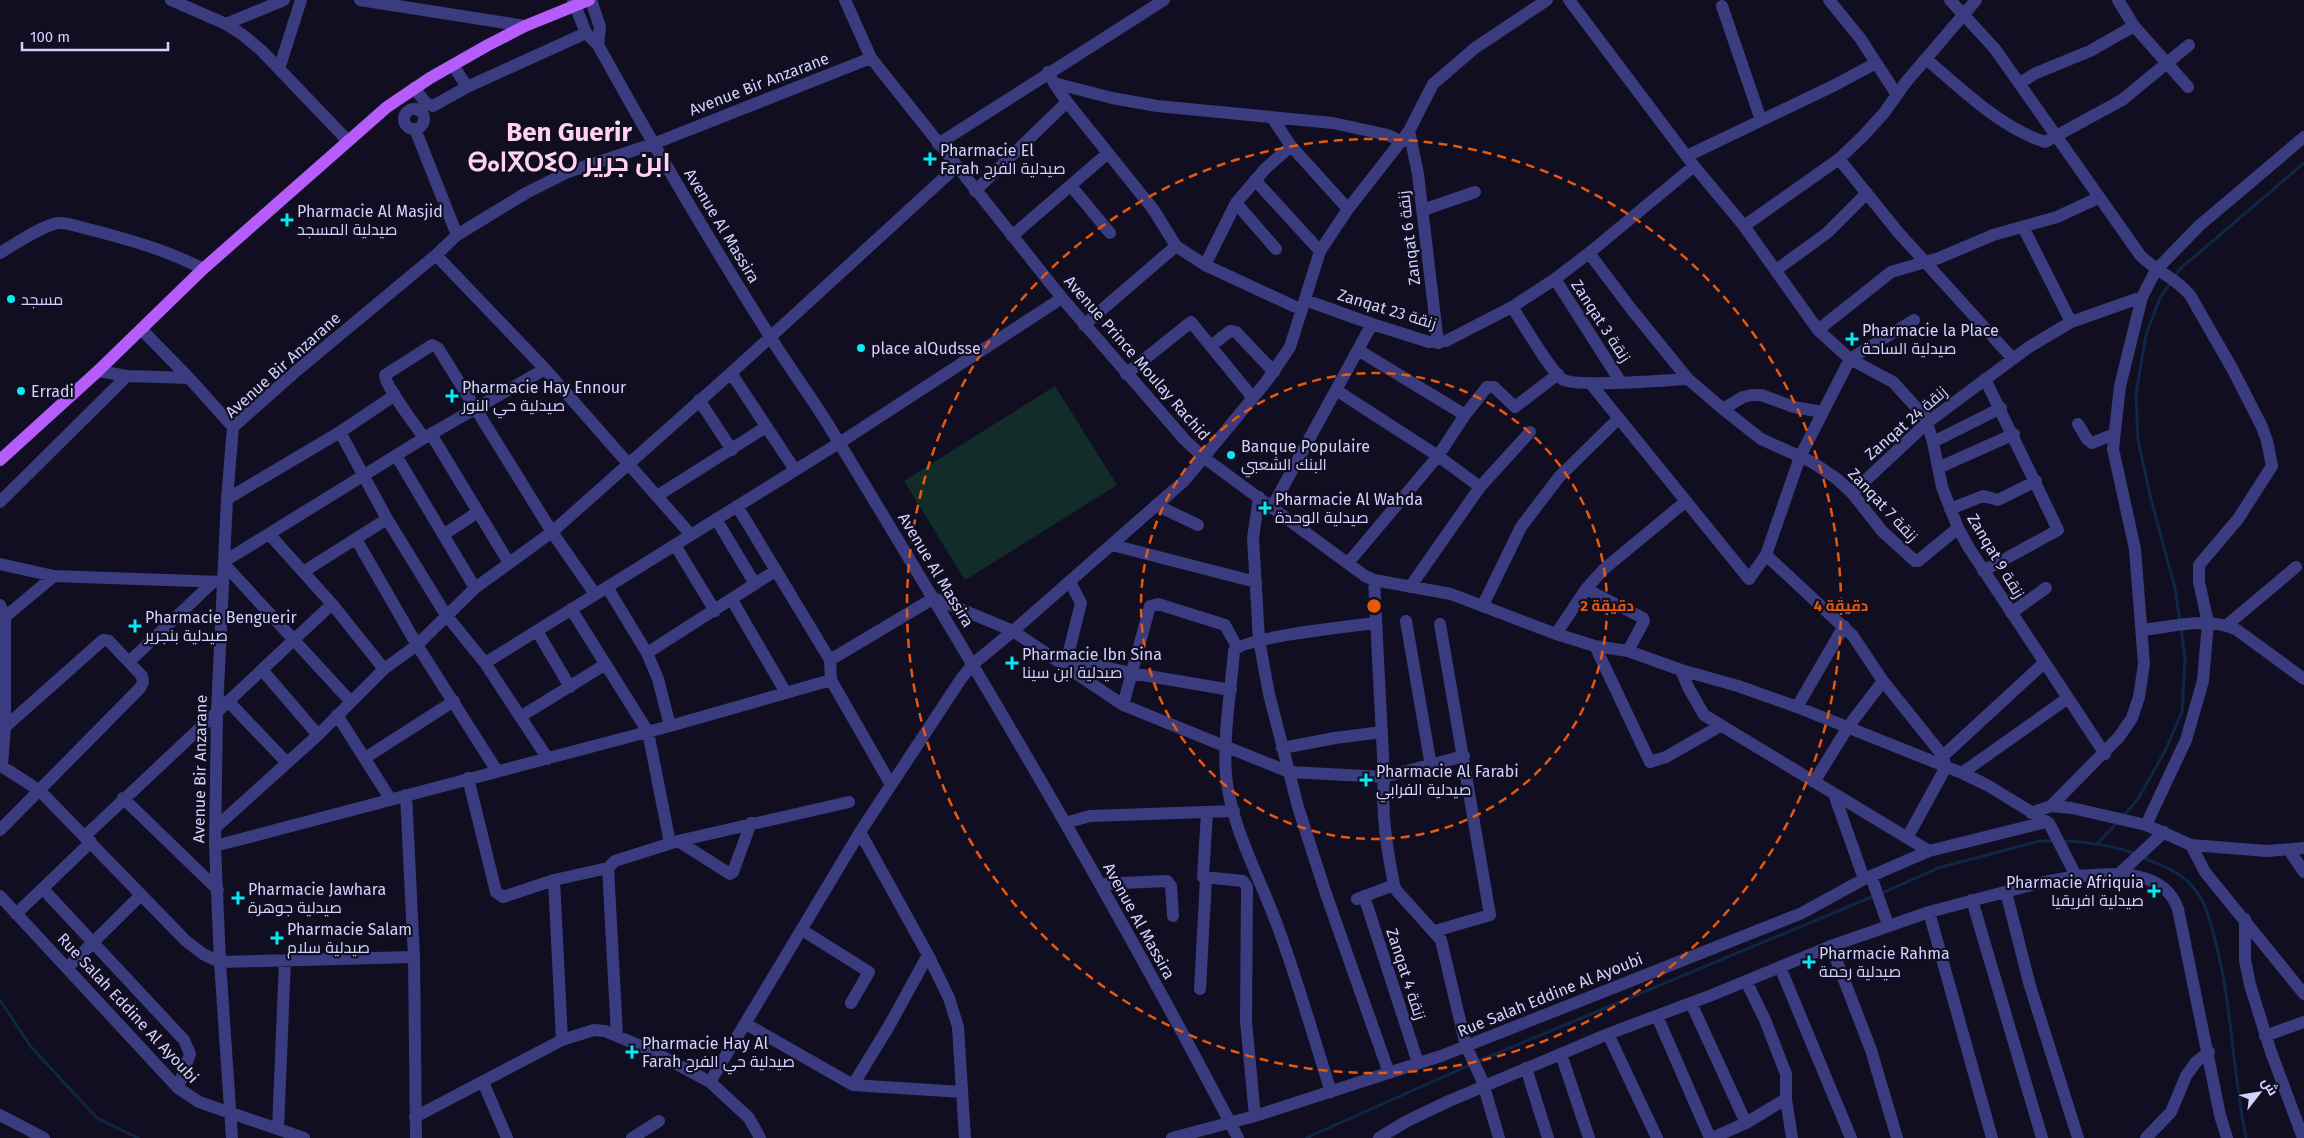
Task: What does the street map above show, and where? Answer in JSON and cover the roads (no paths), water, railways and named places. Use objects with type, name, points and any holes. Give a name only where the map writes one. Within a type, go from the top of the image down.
[{"type":"main road","points":[[0,460],[98,371],[203,269],[348,142],[409,92],[452,65],[524,26],[574,3],[590,0]]},
{"type":"street","points":[[171,0],[226,24],[261,50],[348,142]]},
{"type":"street","points":[[226,24],[284,0]]},
{"type":"street","points":[[280,69],[301,0]]},
{"type":"street","points":[[360,0],[524,26]]},
{"type":"street","name":"Avenue Al Massira","points":[[590,0],[600,27],[598,44]]},
{"type":"street","name":"Avenue Prince Moulay Rachid","points":[[845,0],[871,58],[975,191],[1126,374],[1203,457],[1348,563],[1374,580],[1451,594],[1556,634],[1595,646],[1628,651],[1797,707],[1945,762],[1962,773],[1988,785],[2047,822]]},
{"type":"street","points":[[938,144],[1051,78],[1164,0]]},
{"type":"street","points":[[710,1082],[890,783],[973,664],[1014,631],[1184,480],[1254,398],[1290,347],[1320,251],[1348,209],[1405,136],[1433,84],[1475,48],[1547,0]]},
{"type":"street","name":"Zanqat 9 زنقة","points":[[1569,0],[1690,161],[1744,226],[1818,330],[1850,359],[1893,382],[1921,412],[1928,422],[1938,468],[1950,509],[1958,528],[1983,571],[2105,754]]},
{"type":"street","points":[[1829,0],[1860,38],[1897,95]]},
{"type":"street","points":[[1950,0],[1995,49],[2057,136],[2098,198],[2140,255],[2160,272],[2178,283],[2190,295],[2234,370],[2262,427],[2271,459],[2269,473],[2238,519],[2199,565],[2204,674],[2186,740],[2146,825]]},
{"type":"street","points":[[1744,226],[1839,159],[1884,113],[1926,58],[1976,0]]},
{"type":"street","points":[[2118,0],[2134,26],[2188,87]]},
{"type":"street","name":"Avenue Al Massira","points":[[574,3],[586,33],[598,44],[653,144],[770,337],[839,443],[973,664],[1100,884],[1238,1138]]},
{"type":"street","points":[[1722,6],[1761,120]]},
{"type":"street","points":[[2020,83],[2034,74],[2090,51],[2134,26]]},
{"type":"street","points":[[409,92],[433,106],[467,87],[586,33]]},
{"type":"street","points":[[1926,58],[2001,119],[2045,142],[2122,100],[2189,46]]},
{"type":"street","name":"Avenue Bir Anzarane","points":[[232,1138],[220,962],[215,846],[217,583],[225,563],[227,499],[233,427],[294,373],[436,255],[457,235],[526,193],[568,172],[653,144],[871,58]]},
{"type":"street","name":"Zanqat 23 زنقة","points":[[1176,246],[1205,265],[1303,305],[1438,342],[1456,337],[1512,307],[1555,279],[1589,253],[1690,161],[1761,120],[1835,85],[1876,63]]},
{"type":"street","points":[[452,65],[467,87]]},
{"type":"street","points":[[1051,78],[1067,102],[1153,209],[1176,246],[1084,325]]},
{"type":"street","points":[[1051,78],[1112,98],[1157,106],[1221,111],[1273,119],[1333,123],[1388,135],[1405,136]]},
{"type":"street","points":[[409,92],[410,110],[404,117],[405,123],[409,128],[415,129],[457,235]]},
{"type":"street","points":[[975,191],[1067,102]]},
{"type":"street","points":[[1273,119],[1291,146],[1348,209]]},
{"type":"street","name":"Zanqat 6 زنقة","points":[[1405,136],[1418,174],[1438,342]]},
{"type":"street","points":[[2052,806],[2119,738],[2132,718],[2139,697],[2144,664],[2135,549],[2130,517],[2116,468],[2113,449],[2120,386],[2142,296],[2200,225],[2304,137]]},
{"type":"street","points":[[1205,265],[1236,203],[1255,180],[1291,146]]},
{"type":"street","points":[[1012,236],[1108,153]]},
{"type":"street","points":[[1839,159],[1926,263],[2013,359]]},
{"type":"street","points":[[216,828],[318,735],[384,669],[417,645],[475,588],[552,532],[699,400],[731,374],[956,167]]},
{"type":"street","points":[[1255,180],[1320,251]]},
{"type":"street","points":[[1070,186],[1110,233]]},
{"type":"street","points":[[1423,210],[1475,192]]},
{"type":"street","points":[[1776,270],[1827,233],[1867,194]]},
{"type":"street","points":[[1818,330],[1891,272],[1926,263],[1993,235],[2057,217],[2098,198]]},
{"type":"street","points":[[1236,203],[1276,249]]},
{"type":"street","points":[[0,253],[57,223],[122,237],[167,253],[203,269]]},
{"type":"street","points":[[2023,227],[2071,322]]},
{"type":"street","name":"Zanqat 7 زنقة","points":[[1589,253],[1688,379],[1761,439],[1824,469],[1852,493],[1882,531],[1916,562],[1958,528]]},
{"type":"street","points":[[436,255],[629,462],[691,535]]},
{"type":"street","name":"Zanqat 3 زنقة","points":[[1555,279],[1620,381]]},
{"type":"street","name":"Zanqat 24 زنقة","points":[[1852,493],[1928,422],[2013,359],[2071,322],[2142,296]]},
{"type":"street","points":[[485,663],[839,443],[1062,298]]},
{"type":"street","points":[[1512,307],[1558,374],[1570,383],[1591,384],[1620,381],[1688,379]]},
{"type":"street","points":[[1591,384],[1749,579],[1766,555],[1800,457],[1850,359],[1914,320]]},
{"type":"street","points":[[1126,374],[1190,322],[1254,398]]},
{"type":"street","points":[[1272,507],[1372,324]]},
{"type":"street","points":[[141,330],[189,378],[233,427]]},
{"type":"street","points":[[1210,346],[1230,331],[1236,332],[1274,372]]},
{"type":"street","points":[[509,563],[478,512],[427,436],[394,395],[385,379],[385,375],[432,345],[438,348],[477,407],[552,532],[595,594]]},
{"type":"street","points":[[1358,350],[1465,415]]},
{"type":"street","points":[[351,702],[225,563],[427,436],[544,369]]},
{"type":"street","points":[[98,371],[127,376],[189,378]]},
{"type":"street","points":[[731,374],[796,470]]},
{"type":"street","points":[[1348,563],[1438,456],[1465,415],[1487,387],[1494,387],[1515,407],[1558,374]]},
{"type":"street","points":[[0,502],[127,376]]},
{"type":"street","points":[[1983,571],[2058,530],[2014,434],[1986,379]]},
{"type":"street","points":[[1336,390],[1438,456],[1480,487]]},
{"type":"street","points":[[227,499],[340,432],[394,395]]},
{"type":"street","points":[[1723,409],[1752,395],[1762,395],[1781,402],[1822,412]]},
{"type":"street","points":[[699,400],[732,450]]},
{"type":"street","points":[[1933,442],[2001,408]]},
{"type":"street","points":[[1483,605],[1521,527],[1558,477],[1619,418]]},
{"type":"street","points":[[2078,424],[2087,439],[2092,443],[2114,434]]},
{"type":"street","points":[[658,496],[766,428]]},
{"type":"street","points":[[340,432],[387,519],[446,615],[485,663],[548,758]]},
{"type":"street","points":[[1410,587],[1480,487],[1530,432]]},
{"type":"street","points":[[1938,468],[2014,434]]},
{"type":"street","points":[[397,456],[475,588]]},
{"type":"street","points":[[1950,509],[1983,496],[1998,500],[2036,481]]},
{"type":"street","points":[[1259,497],[1253,538],[1259,640],[1282,748],[1326,894],[1389,1073]]},
{"type":"street","points":[[1556,634],[1586,589],[1604,569],[1685,502]]},
{"type":"street","points":[[1156,505],[1198,525]]},
{"type":"street","points":[[737,506],[830,660],[831,680],[890,783]]},
{"type":"street","points":[[443,534],[478,512]]},
{"type":"street","points":[[303,572],[387,519]]},
{"type":"street","points":[[716,519],[755,584]]},
{"type":"street","points":[[269,534],[332,604],[384,669]]},
{"type":"street","points":[[356,539],[417,645],[497,771]]},
{"type":"street","points":[[675,545],[715,611]]},
{"type":"street","points":[[1112,545],[1256,582]]},
{"type":"street","points":[[1766,555],[1798,587],[1853,636],[1883,681],[1945,762]]},
{"type":"street","points":[[0,564],[54,576],[217,583]]},
{"type":"street","points":[[2227,625],[2296,567]]},
{"type":"street","points":[[647,653],[775,571]]},
{"type":"street","points":[[5,617],[54,576]]},
{"type":"street","points":[[1374,580],[1385,825],[1394,885],[1396,890],[1435,931],[1441,940],[1468,1051],[1483,1083],[1499,1138]]},
{"type":"street","points":[[1070,582],[1081,603],[1068,655],[1074,660],[1131,673],[1231,690]]},
{"type":"street","points":[[130,661],[217,583]]},
{"type":"street","points":[[607,587],[647,653],[658,679],[670,726]]},
{"type":"street","points":[[2011,614],[2046,588]]},
{"type":"street","points":[[1586,589],[1643,618],[1644,621],[1628,651]]},
{"type":"street","points":[[830,660],[934,598],[1014,631],[1122,705],[1289,772],[1384,777],[1464,756]]},
{"type":"street","points":[[732,600],[786,693]]},
{"type":"street","points":[[16,914],[43,888],[123,798],[263,671],[332,604]]},
{"type":"street","points":[[1122,705],[1150,606],[1158,604],[1225,625],[1237,647]]},
{"type":"street","points":[[0,605],[5,617],[5,727],[1,765],[40,790],[186,941],[202,954],[220,962],[414,957]]},
{"type":"street","points":[[571,609],[648,732],[674,842],[730,874],[733,872],[751,823]]},
{"type":"street","points":[[1406,621],[1431,766]]},
{"type":"street","points":[[1331,1092],[1280,932],[1247,850],[1234,811],[1226,776],[1226,747],[1234,650],[1237,647],[1259,640],[1375,623]]},
{"type":"street","points":[[1435,931],[1490,916],[1440,624]]},
{"type":"street","points":[[2142,630],[2202,624],[2227,625],[2237,630],[2304,678]]},
{"type":"street","points":[[1797,707],[1844,626]]},
{"type":"street","points":[[537,631],[570,687]]},
{"type":"street","points":[[0,830],[140,688],[143,682],[142,676],[130,661],[109,641],[103,640],[5,727]]},
{"type":"street","points":[[1595,646],[1650,762],[1666,757],[1720,726]]},
{"type":"street","points":[[1907,838],[1945,762],[2044,663]]},
{"type":"street","points":[[520,717],[606,664]]},
{"type":"street","points":[[1682,670],[1688,687],[1704,715],[1929,851]]},
{"type":"street","points":[[263,671],[318,735]]},
{"type":"street","points":[[215,846],[648,732],[831,680]]},
{"type":"street","points":[[1814,782],[1848,727],[1883,681]]},
{"type":"street","points":[[1962,773],[2068,698]]},
{"type":"street","points":[[228,701],[286,764]]},
{"type":"street","points":[[365,758],[454,701]]},
{"type":"street","points":[[337,715],[391,800]]},
{"type":"street","points":[[1282,748],[1334,738],[1382,732]]},
{"type":"street","points":[[468,778],[498,895],[503,897],[554,880],[608,868],[615,861],[674,842],[849,802]]},
{"type":"street","points":[[1834,794],[1867,877],[1876,890],[1888,925]]},
{"type":"street","points":[[406,795],[414,957],[416,1138]]},
{"type":"street","points":[[123,798],[218,890]]},
{"type":"street","points":[[2031,813],[2052,806],[2072,808],[2146,825],[2160,836],[2191,845],[2267,851],[2304,848]]},
{"type":"street","points":[[1065,823],[1090,816],[1234,811]]},
{"type":"street","points":[[1200,989],[1206,879],[1203,876],[1207,813]]},
{"type":"street","points":[[2047,822],[2076,876]]},
{"type":"street","name":"Rue Salah Eddine Al Ayoubi","points":[[1172,1138],[1255,1116],[1418,1063],[1468,1051],[1802,913],[1867,877],[1929,851],[2047,822]]},
{"type":"street","points":[[860,832],[928,955],[955,1011],[958,1027],[965,1138]]},
{"type":"street","points":[[2119,874],[2137,855],[2160,836]]},
{"type":"street","points":[[2191,845],[2205,872],[2302,989]]},
{"type":"street","points":[[1247,850],[1243,881],[1246,886],[1246,1021],[1255,1116]]},
{"type":"street","points":[[2289,850],[2304,872]]},
{"type":"street","points":[[608,868],[617,1036]]},
{"type":"street","points":[[1379,1138],[1407,1121],[1483,1083],[1526,1068],[1888,925],[1972,900],[2076,876],[2119,874],[2134,876],[2160,884],[2175,899],[2209,1052],[2220,1115],[2227,1138]]},
{"type":"street","points":[[1206,879],[1243,881]]},
{"type":"street","points":[[554,880],[562,1040]]},
{"type":"street","points":[[1100,884],[1167,881],[1171,886],[1173,916]]},
{"type":"street","name":"Zanqat 4 زنقة","points":[[1394,885],[1360,898],[1418,1063]]},
{"type":"street","points":[[43,888],[184,1040],[190,1054],[178,1088]]},
{"type":"street","points":[[2006,892],[2030,986],[2078,1138]]},
{"type":"street","points":[[67,968],[141,895]]},
{"type":"street","name":"Rue Salah Eddine Al Ayoubi","points":[[0,896],[178,1088],[199,1102],[304,1138]]},
{"type":"street","points":[[1972,900],[2042,1138]]},
{"type":"street","points":[[1928,912],[1992,1138]]},
{"type":"street","points":[[2245,919],[2246,966],[2265,1036],[2303,1138]]},
{"type":"street","points":[[802,930],[869,972],[851,1003]]},
{"type":"street","points":[[1832,946],[1871,1050],[1897,1138]]},
{"type":"street","points":[[853,1085],[889,1026],[928,955]]},
{"type":"street","points":[[278,1129],[285,960]]},
{"type":"street","points":[[1780,967],[1851,1138]]},
{"type":"street","points":[[1746,981],[1765,1020],[1786,1074],[1786,1099],[1792,1138]]},
{"type":"street","points":[[1691,1003],[1746,1123]]},
{"type":"street","points":[[1657,1016],[1711,1138],[1746,1123],[1786,1099]]},
{"type":"street","points":[[2265,1036],[2304,1022]]},
{"type":"street","points":[[746,1024],[853,1085],[962,1092]]},
{"type":"street","points":[[415,1117],[562,1040],[594,1030],[605,1031],[650,1050],[710,1082],[749,1118],[760,1138]]},
{"type":"street","points":[[1608,1034],[1658,1138]]},
{"type":"street","points":[[2146,1138],[2171,1112],[2186,1076],[2196,1062],[2209,1052]]},
{"type":"street","points":[[1561,1054],[1589,1138]]},
{"type":"street","points":[[1526,1068],[1548,1138]]},
{"type":"street","points":[[483,1082],[507,1138]]},
{"type":"street","points":[[0,1115],[44,1138]]},
{"type":"street","points":[[632,1138],[659,1121]]},
{"type":"waterway","points":[[2175,276],[2180,269],[2304,163]]},
{"type":"waterway","points":[[2171,282],[2160,298],[2146,335],[2136,394],[2138,440],[2151,499],[2175,588],[2180,621]]},
{"type":"waterway","points":[[2123,816],[2138,799],[2165,751],[2182,712],[2185,659],[2181,627]]},
{"type":"waterway","points":[[2097,844],[2117,823]]},
{"type":"waterway","points":[[1880,894],[1938,868],[2040,841],[2055,841]]},
{"type":"waterway","points":[[2063,841],[2100,844],[2135,854]]},
{"type":"waterway","points":[[2141,857],[2169,869],[2188,881],[2206,908],[2224,983],[2246,1138]]},
{"type":"waterway","points":[[1476,1062],[1874,896]]},
{"type":"waterway","points":[[0,1000],[31,1047],[97,1118],[138,1138]]},
{"type":"waterway","points":[[1306,1138],[1470,1065]]},
{"type":"place","name":"Pharmacie El Farah صيدلية الفرح","points":[[930,159]]},
{"type":"place","name":"Pharmacie Al Masjid صيدلية المسجد","points":[[287,220]]},
{"type":"place","name":"مسجد","points":[[11,299]]},
{"type":"place","name":"Pharmacie la Place صيدلية الساحة","points":[[1852,339]]},
{"type":"place","name":"place alQudsse","points":[[861,348]]},
{"type":"place","name":"Erradi","points":[[21,391]]},
{"type":"place","name":"Pharmacie Hay Ennour صيدلية حي النور","points":[[452,396]]},
{"type":"place","name":"Banque Populaire البنك الشعبي","points":[[1231,455]]},
{"type":"place","name":"Pharmacie Al Wahda صيدلية الوحدة","points":[[1265,508]]},
{"type":"place","name":"Pharmacie Benguerir صيدلية بنجرير","points":[[135,626]]},
{"type":"place","name":"Pharmacie Ibn Sina صيدلية ابن سينا","points":[[1012,663]]},
{"type":"place","name":"Pharmacie Al Farabi صيدلية الفرابي","points":[[1366,780]]},
{"type":"place","name":"Pharmacie Afriquia صيدلية افريقيا","points":[[2154,891]]},
{"type":"place","name":"Pharmacie Jawhara صيدلية جوهرة","points":[[238,898]]},
{"type":"place","name":"Pharmacie Salam صيدلية سلام","points":[[277,938]]},
{"type":"place","name":"Pharmacie Rahma صيدلية رحمة","points":[[1809,962]]},
{"type":"place","name":"Pharmacie Hay Al Farah صيدلية حي الفرح","points":[[632,1052]]},
{"type":"district","name":"Ben Guerir ⴱⴰⵏⴳⵔⵉⵔ ابن جرير","points":[[569,147]]}]
